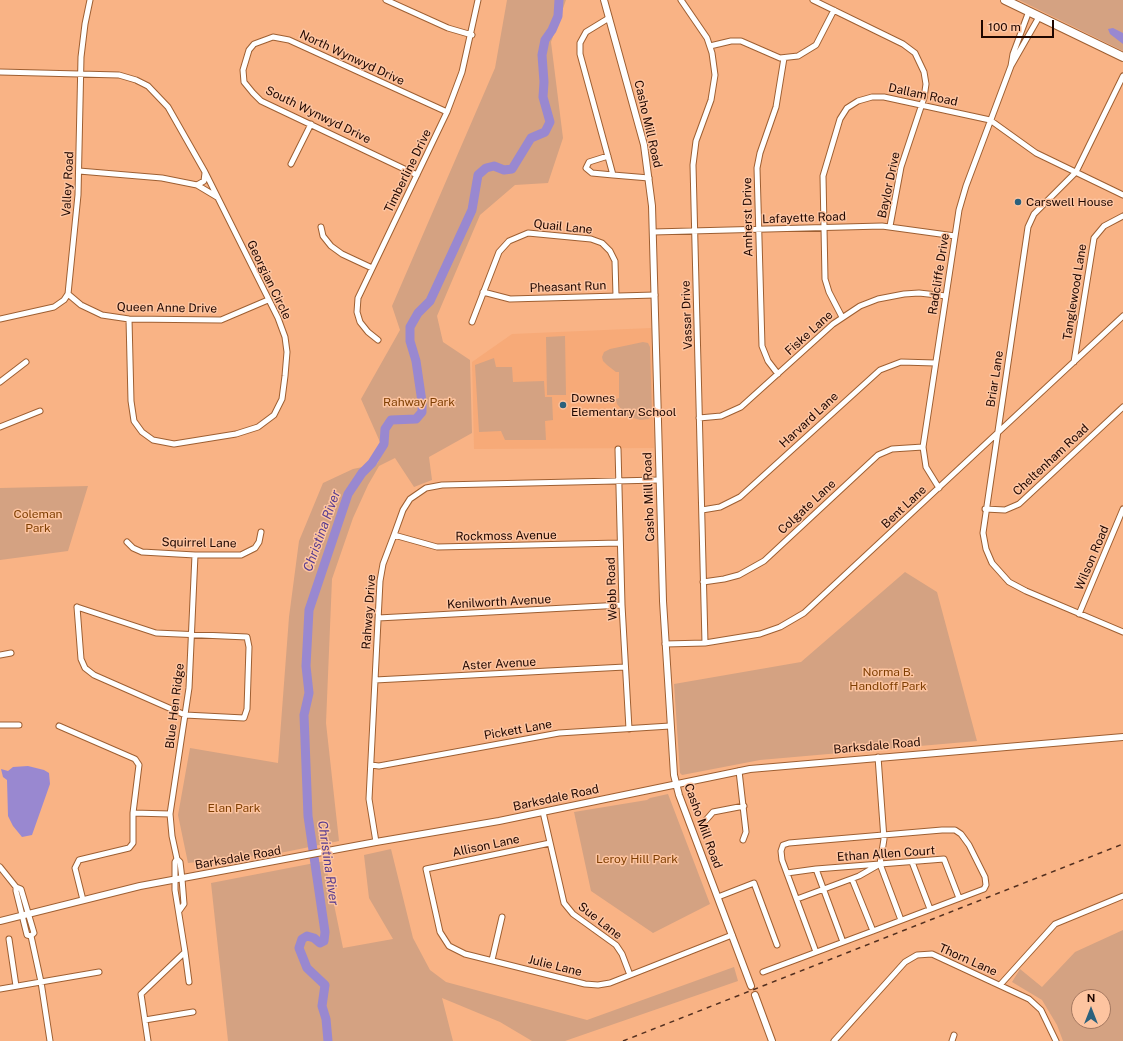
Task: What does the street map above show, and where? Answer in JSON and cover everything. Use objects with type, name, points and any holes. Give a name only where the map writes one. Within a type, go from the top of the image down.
[{"type":"main road","points":[[1005,0],[1123,57]]},
{"type":"street","points":[[386,0],[448,28],[472,34]]},
{"type":"street","name":"Timberline Drive","points":[[378,340],[364,328],[357,312],[358,298],[447,112],[462,72],[472,34],[478,0]]},
{"type":"street","name":"Casho Mill Road","points":[[604,0],[643,141],[649,178],[653,232],[659,480],[665,644],[675,784],[752,986]]},
{"type":"street","name":"Vassar Drive","points":[[681,0],[703,32],[710,46],[714,66],[714,82],[711,100],[699,132],[694,152],[694,231],[705,643]]},
{"type":"street","name":"Baylor Drive","points":[[813,0],[896,40],[915,53],[922,65],[926,77],[925,91],[922,105],[901,167],[890,226]]},
{"type":"street","name":"Valley Road","points":[[68,294],[76,219],[79,171],[80,74],[82,42],[88,1]]},
{"type":"street","points":[[710,46],[731,41],[741,41],[776,56],[784,58],[798,56],[813,48],[822,37],[834,10]]},
{"type":"street","name":"Radcliffe Drive","points":[[1011,66],[1013,54],[1029,12]]},
{"type":"street","name":"Radcliffe Drive","points":[[939,488],[926,466],[923,447],[955,236],[963,195],[1011,66],[1039,17]]},
{"type":"street","points":[[609,18],[586,32],[582,37],[579,48],[613,175]]},
{"type":"street","name":"North Wynwyd Drive","points":[[249,50],[254,44],[273,37],[289,40],[447,112]]},
{"type":"street","name":"South Wynwyd Drive","points":[[249,50],[243,70],[244,82],[253,94],[261,101],[417,175]]},
{"type":"street","name":"Amherst Drive","points":[[778,374],[768,361],[762,346],[758,160],[776,107],[784,58]]},
{"type":"street","name":"Georgian Circle","points":[[0,72],[119,75],[136,80],[148,86],[168,107],[205,172],[278,318],[285,337],[287,352],[282,399],[274,415],[258,427],[236,434],[195,442],[174,444],[153,440],[142,432],[134,421],[131,401],[129,319]]},
{"type":"street","name":"Briar Lane","points":[[1123,76],[1076,172],[1034,214],[1028,227],[983,524],[984,541],[992,563],[1003,577],[1026,592],[1123,632]]},
{"type":"street","name":"Dallam Road","points":[[842,317],[829,292],[825,279],[822,190],[824,169],[837,124],[847,108],[858,101],[878,96],[990,120],[1036,153],[1123,195]]},
{"type":"street","points":[[291,164],[311,124]]},
{"type":"street","points":[[608,156],[589,162],[586,168],[592,173],[649,178]]},
{"type":"street","points":[[79,171],[162,178],[197,184],[217,197]]},
{"type":"street","points":[[197,184],[204,181],[205,172]]},
{"type":"street","name":"Tanglewood Lane","points":[[1074,362],[1094,238],[1104,226],[1123,216]]},
{"type":"street","name":"Lafayette Road","points":[[653,232],[890,226],[955,236]]},
{"type":"street","points":[[321,227],[323,236],[331,246],[342,254],[372,268]]},
{"type":"street","name":"Quail Lane","points":[[472,322],[496,259],[504,246],[515,237],[534,233],[591,239],[602,243],[610,251],[615,261],[616,296]]},
{"type":"street","name":"Pheasant Run","points":[[483,292],[510,299],[655,294]]},
{"type":"street","name":"Fiske Lane","points":[[699,418],[721,416],[734,411],[748,402],[842,317],[860,306],[886,297],[919,293],[946,296]]},
{"type":"street","points":[[0,319],[54,307],[64,300],[68,294]]},
{"type":"street","name":"Queen Anne Drive","points":[[68,294],[81,305],[102,315],[129,319],[221,320],[268,300]]},
{"type":"street","name":"Bent Lane","points":[[665,644],[705,643],[767,632],[780,627],[804,613],[996,436],[1123,316]]},
{"type":"street","points":[[0,382],[26,362]]},
{"type":"street","name":"Harvard Lane","points":[[702,510],[720,507],[740,497],[880,370],[901,362],[935,363]]},
{"type":"street","name":"Cheltenham Road","points":[[985,509],[1005,510],[1019,504],[1123,407]]},
{"type":"street","points":[[0,427],[40,411]]},
{"type":"street","name":"Colgate Lane","points":[[703,582],[739,575],[764,561],[878,455],[892,449],[923,447]]},
{"type":"street","name":"Webb Road","points":[[618,449],[622,605],[629,729]]},
{"type":"street","name":"Rahway Drive","points":[[376,842],[370,808],[370,765],[381,572],[403,510],[410,499],[419,491],[433,486],[659,480]]},
{"type":"street","name":"Wilson Road","points":[[1079,614],[1123,509]]},
{"type":"street","name":"Squirrel Lane","points":[[127,542],[133,548],[142,552],[195,555],[240,554],[255,548],[259,542],[262,532]]},
{"type":"street","name":"Rockmoss Avenue","points":[[394,534],[428,546],[445,547],[620,543]]},
{"type":"street","name":"Blue Hen Ridge","points":[[179,911],[184,904],[182,879],[180,862],[177,859],[171,829],[170,814],[190,679],[195,555]]},
{"type":"street","name":"Kenilworth Avenue","points":[[378,618],[622,605]]},
{"type":"street","points":[[77,607],[150,632],[192,635],[247,637],[247,709],[244,718],[185,716],[88,672],[81,659],[77,607]]},
{"type":"street","points":[[0,656],[11,653]]},
{"type":"street","name":"Aster Avenue","points":[[374,680],[625,667]]},
{"type":"street","points":[[0,725],[19,725]]},
{"type":"street","points":[[59,726],[135,759],[138,762],[139,770],[133,813],[134,840],[132,845],[125,849],[82,859],[77,863],[76,873],[83,900]]},
{"type":"street","name":"Pickett Lane","points":[[370,765],[379,766],[559,733],[670,726]]},
{"type":"street","name":"Barksdale Road","points":[[0,921],[83,900],[175,880],[543,812],[768,766],[1123,737]]},
{"type":"street","points":[[878,757],[884,834],[884,847],[880,864],[901,920]]},
{"type":"street","points":[[739,771],[746,832],[742,840]]},
{"type":"street","points":[[706,820],[713,812],[744,806]]},
{"type":"street","name":"Sue Lane","points":[[543,812],[564,903],[573,914],[616,945],[622,954],[630,975]]},
{"type":"street","points":[[133,813],[170,814]]},
{"type":"street","points":[[763,972],[984,889],[986,885],[985,877],[969,845],[961,834],[955,830],[942,830],[785,844],[781,848],[781,855],[816,952]]},
{"type":"street","name":"Allison Lane","points":[[426,869],[550,843]]},
{"type":"street","name":"Blue Hen Ridge","points":[[177,859],[175,862],[175,880],[190,982]]},
{"type":"street","name":"Ethan Allen Court","points":[[787,873],[816,869],[944,859],[959,898]]},
{"type":"street","points":[[912,862],[930,909]]},
{"type":"street","points":[[797,899],[852,879],[880,864]]},
{"type":"street","points":[[0,867],[16,887],[21,889],[29,913],[34,933],[31,936],[41,982],[50,1041]]},
{"type":"street","name":"Julie Lane","points":[[426,869],[440,932],[446,942],[458,952],[592,985],[610,983],[732,935]]},
{"type":"street","points":[[816,869],[843,942]]},
{"type":"street","points":[[852,879],[872,931]]},
{"type":"street","points":[[718,896],[754,883],[777,945]]},
{"type":"street","points":[[16,887],[27,935],[31,936]]},
{"type":"street","points":[[1000,984],[1055,924],[1123,896]]},
{"type":"street","points":[[492,960],[502,917]]},
{"type":"street","points":[[9,939],[16,986]]},
{"type":"street","points":[[148,1041],[141,994],[185,952]]},
{"type":"street","name":"Thorn Lane","points":[[834,1041],[905,962],[917,955],[938,955],[1000,984],[1036,1003],[1056,1041]]},
{"type":"street","points":[[0,989],[99,972]]},
{"type":"street","points":[[755,995],[772,1041]]},
{"type":"street","points":[[145,1020],[193,1012]]},
{"type":"street","points":[[952,1041],[954,1035]]},
{"type":"shaded area","points":[[1113,28],[1123,33],[1123,44],[1110,34],[1108,29]]},
{"type":"shaded area","name":"Downes Elementary School","points":[[651,328],[654,448],[474,449],[472,362],[512,334]]},
{"type":"shaded area","points":[[28,766],[44,770],[49,773],[50,784],[32,835],[22,837],[13,826],[8,816],[7,780],[3,777],[1,769],[8,771],[13,767]]},
{"type":"green space","name":"Rahway Park","points":[[507,0],[566,0],[551,42],[563,138],[548,183],[515,185],[480,215],[437,316],[443,342],[470,360],[472,433],[429,457],[432,480],[414,487],[395,458],[379,466],[368,485],[353,518],[332,579],[326,723],[339,841],[275,854],[188,863],[178,815],[190,748],[278,763],[289,617],[299,541],[323,483],[353,469],[377,464],[384,451],[361,399],[400,330],[392,306],[495,68]]},
{"type":"green space","points":[[1019,0],[1123,0],[1123,51]]},
{"type":"green space","points":[[565,336],[566,395],[547,395],[546,337]]},
{"type":"green space","points":[[643,342],[648,343],[650,347],[652,414],[649,419],[640,420],[627,416],[617,404],[616,399],[619,398],[619,372],[616,372],[607,365],[603,361],[602,357],[604,352],[610,349]]},
{"type":"green space","points":[[494,358],[496,367],[512,367],[513,382],[544,381],[545,397],[552,397],[553,420],[545,421],[546,440],[505,440],[501,431],[479,432],[475,365]]},
{"type":"green space","name":"Coleman Park","points":[[88,486],[68,551],[0,560],[0,488]]},
{"type":"green space","name":"Norma B. Handloff Park","points":[[905,572],[937,592],[977,741],[760,760],[682,775],[680,773],[674,684],[801,662]]},
{"type":"green space","name":"Leroy Hill Park","points":[[668,794],[710,904],[653,933],[591,891],[574,812],[647,800]]},
{"type":"green space","points":[[391,849],[413,938],[430,970],[446,982],[587,1020],[734,967],[738,981],[565,1041],[532,1041],[500,1022],[442,998],[453,1041],[228,1041],[211,883],[325,861],[343,948],[393,939],[369,898],[364,855]]},
{"type":"green space","points":[[1123,930],[1123,1041],[1063,1041],[1057,1025],[1042,1000],[1012,982],[1020,969],[1042,987],[1075,952]]},
{"type":"waterway","name":"Christina River","points":[[328,1041],[326,1019],[322,1006],[325,985],[307,968],[299,948],[302,939],[307,936],[314,938],[320,943],[324,941],[325,932],[308,816],[304,715],[309,693],[306,666],[309,610],[348,494],[362,473],[372,463],[384,444],[385,429],[391,420],[416,419],[422,412],[416,361],[410,341],[410,327],[418,313],[430,301],[472,210],[478,175],[486,168],[494,166],[504,170],[512,169],[531,138],[545,132],[550,122],[543,97],[544,82],[542,55],[545,40],[552,30],[558,16],[559,0]]},
{"type":"railway","points":[[623,1041],[1123,844]]},
{"type":"place","name":"Carswell House","points":[[1018,202]]},
{"type":"place","name":"Downes Elementary School","points":[[563,405]]},
{"type":"park label","name":"Elan Park","points":[[234,808]]}]
